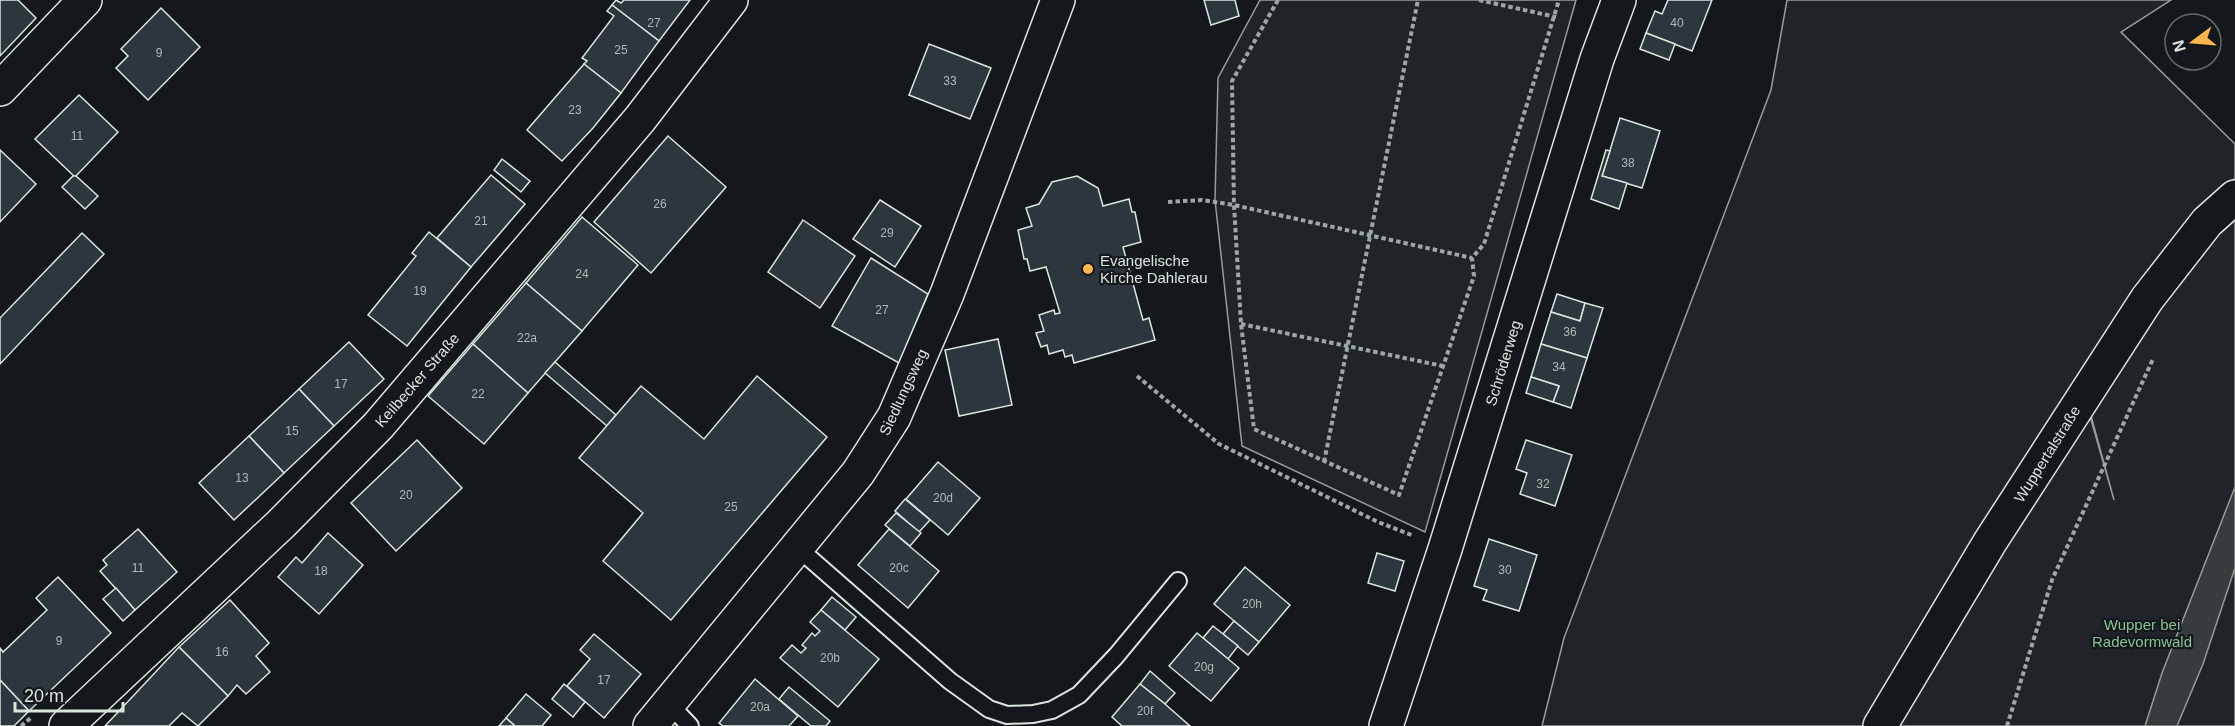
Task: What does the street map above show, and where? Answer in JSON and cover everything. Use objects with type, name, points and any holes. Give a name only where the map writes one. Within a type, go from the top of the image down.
[{"type":"main road","points":[[0,89],[85,0]]},
{"type":"main road","name":"Keilbecker Straße","points":[[66,726],[280,524],[378,426],[640,119],[731,0]]},
{"type":"main road","name":"Siedlungsweg","points":[[669,718],[858,473],[894,417],[951,284],[1058,0]]},
{"type":"main road","name":"Schröderweg","points":[[1386,726],[1445,549],[1597,59],[1619,0]]},
{"type":"main road","name":"Wuppertalstraße","points":[[1880,726],[1990,542],[2147,299],[2207,222],[2235,197]]},
{"type":"lane","points":[[798,548],[950,681],[989,709],[1007,715],[1033,714],[1052,710],[1079,694],[1116,656],[1178,581]]},
{"type":"path","points":[[1278,0],[1232,81],[1234,205],[1241,324],[1254,429],[1399,495],[1474,276],[1472,258],[1484,244],[1560,0]]},
{"type":"path","points":[[1324,462],[1418,0]]},
{"type":"path","points":[[1479,0],[1556,17]]},
{"type":"path","points":[[1168,202],[1202,200],[1234,205],[1472,258]]},
{"type":"path","points":[[1241,324],[1443,366]]},
{"type":"path","points":[[2007,726],[2052,580],[2155,355]]},
{"type":"path","points":[[1137,376],[1219,444],[1378,522]]},
{"type":"green space","points":[[1260,0],[1576,0],[1425,532],[1242,446],[1215,200],[1218,78]]},
{"type":"green space","points":[[1787,0],[2171,0],[2121,32],[2235,144],[2235,178],[2143,288],[1871,726],[1542,726],[1564,638],[1771,90]]},
{"type":"green space","name":"Wupper bei Radevormwald","points":[[2235,211],[2235,726],[1889,726],[2086,402],[2114,500],[2087,401]]},
{"type":"shaded area","points":[[2235,487],[2235,568],[2203,664],[2177,726],[2145,726],[2162,673]]},
{"type":"building","points":[[0,0],[18,0],[36,18],[0,56]]},
{"type":"building","points":[[616,0],[621,3],[624,0],[690,0],[659,41],[612,5]]},
{"type":"building","points":[[1204,0],[1235,0],[1239,16],[1211,25]]},
{"type":"building","points":[[1668,0],[1712,0],[1692,51],[1646,33],[1655,11],[1662,14]]},
{"type":"building","points":[[612,5],[659,41],[621,93],[584,64],[587,61],[582,58],[614,16],[607,11]]},
{"type":"building","points":[[161,8],[200,47],[148,100],[116,68],[128,56],[121,49]]},
{"type":"building","points":[[1646,33],[1675,44],[1669,60],[1640,49]]},
{"type":"building","points":[[929,44],[991,68],[970,119],[909,95]]},
{"type":"building","points":[[584,64],[621,93],[562,161],[527,130]]},
{"type":"building","points":[[79,95],[118,132],[75,177],[35,139]]},
{"type":"building","points":[[1620,118],[1660,131],[1642,188],[1602,176]]},
{"type":"building","points":[[668,136],[726,187],[651,273],[594,222]]},
{"type":"building","points":[[0,150],[36,184],[0,222]]},
{"type":"building","points":[[1606,150],[1610,151],[1602,176],[1627,183],[1619,209],[1591,199]]},
{"type":"building","points":[[502,159],[530,181],[521,192],[494,170]]},
{"type":"building","points":[[491,175],[525,204],[471,267],[437,238]]},
{"type":"building","points":[[73,176],[76,176],[98,196],[85,209],[62,187]]},
{"type":"building","name":"Evangelische Kirche Dahlerau","points":[[1077,176],[1098,188],[1103,206],[1129,199],[1132,212],[1135,212],[1141,242],[1123,247],[1143,320],[1149,318],[1155,340],[1074,363],[1072,355],[1065,357],[1063,350],[1049,354],[1047,345],[1041,347],[1036,333],[1044,331],[1039,315],[1054,310],[1055,314],[1060,313],[1046,267],[1030,271],[1027,259],[1024,259],[1018,230],[1032,226],[1026,208],[1039,204],[1052,182]]},
{"type":"building","points":[[880,200],[921,226],[895,267],[853,239]]},
{"type":"building","points":[[582,217],[638,265],[582,331],[526,283]]},
{"type":"building","points":[[803,220],[855,256],[820,308],[768,272]]},
{"type":"building","points":[[429,232],[471,267],[407,346],[368,315],[416,256],[412,253]]},
{"type":"building","points":[[82,233],[104,254],[0,364],[0,318]]},
{"type":"building","points":[[871,258],[928,294],[899,363],[832,326]]},
{"type":"building","points":[[526,283],[582,331],[528,393],[473,344]]},
{"type":"building","points":[[1557,294],[1585,303],[1580,321],[1551,312]]},
{"type":"building","points":[[1585,303],[1603,308],[1587,358],[1541,344],[1551,312],[1580,321]]},
{"type":"building","points":[[998,339],[1012,405],[959,416],[945,350]]},
{"type":"building","points":[[349,342],[384,379],[334,426],[299,389]]},
{"type":"building","points":[[473,344],[528,393],[484,444],[428,396]]},
{"type":"building","points":[[1541,344],[1587,358],[1571,408],[1553,402],[1559,386],[1531,377]]},
{"type":"building","points":[[555,362],[616,415],[607,426],[545,373]]},
{"type":"building","points":[[757,376],[827,437],[671,620],[603,561],[643,513],[579,458],[641,386],[704,439]]},
{"type":"building","points":[[1531,377],[1559,386],[1553,402],[1526,393]]},
{"type":"building","points":[[299,389],[334,426],[284,473],[249,436]]},
{"type":"building","points":[[249,436],[284,473],[234,520],[199,483]]},
{"type":"building","points":[[417,440],[462,488],[396,551],[351,503]]},
{"type":"building","points":[[1526,440],[1572,455],[1555,506],[1520,494],[1527,473],[1516,469]]},
{"type":"building","points":[[938,462],[980,498],[948,535],[906,499]]},
{"type":"building","points":[[905,499],[930,520],[919,532],[895,511]]},
{"type":"building","points":[[896,513],[921,533],[910,546],[885,525]]},
{"type":"building","points":[[138,529],[177,572],[135,610],[100,571],[107,565],[103,560]]},
{"type":"building","points":[[889,529],[939,571],[908,608],[858,565]]},
{"type":"building","points":[[328,533],[363,565],[319,614],[278,577],[296,557],[302,563]]},
{"type":"building","points":[[1489,539],[1537,555],[1519,611],[1483,600],[1487,590],[1474,586]]},
{"type":"building","points":[[1377,553],[1404,561],[1395,591],[1368,583]]},
{"type":"building","points":[[1245,567],[1290,605],[1259,642],[1214,604]]},
{"type":"building","points":[[58,577],[111,633],[29,711],[0,680],[0,648],[3,652],[47,610],[36,598]]},
{"type":"building","points":[[116,588],[135,610],[123,621],[103,599]]},
{"type":"building","points":[[832,597],[856,617],[845,630],[821,610]]},
{"type":"building","points":[[230,600],[269,643],[256,656],[270,672],[246,694],[237,685],[228,696],[179,647]]},
{"type":"building","points":[[821,610],[879,659],[838,707],[780,658],[792,645],[801,653],[806,648],[802,645],[812,633],[815,636],[820,631],[810,622]]},
{"type":"building","points":[[1234,621],[1259,642],[1248,655],[1223,634]]},
{"type":"building","points":[[1213,626],[1238,646],[1228,659],[1203,638]]},
{"type":"building","points":[[1197,633],[1239,668],[1211,701],[1169,666]]},
{"type":"building","points":[[594,634],[641,674],[604,718],[567,686],[590,659],[580,650]]},
{"type":"building","points":[[179,647],[228,696],[198,726],[182,713],[169,726],[105,726]]},
{"type":"building","points":[[1150,671],[1175,693],[1165,704],[1140,684]]},
{"type":"building","points":[[755,679],[798,716],[789,726],[723,726],[719,723]]},
{"type":"building","points":[[0,680],[29,711],[14,726],[0,726]]},
{"type":"building","points":[[564,684],[585,702],[573,717],[552,699]]},
{"type":"building","points":[[1140,684],[1190,726],[1122,726],[1112,717]]},
{"type":"building","points":[[789,687],[830,721],[826,726],[811,726],[779,699]]},
{"type":"building","points":[[526,694],[551,715],[542,726],[515,726],[506,718]]},
{"type":"building","points":[[506,718],[515,726],[499,726]]},
{"type":"place","name":"Evangelische Kirche Dahlerau","points":[[1088,269]]}]
